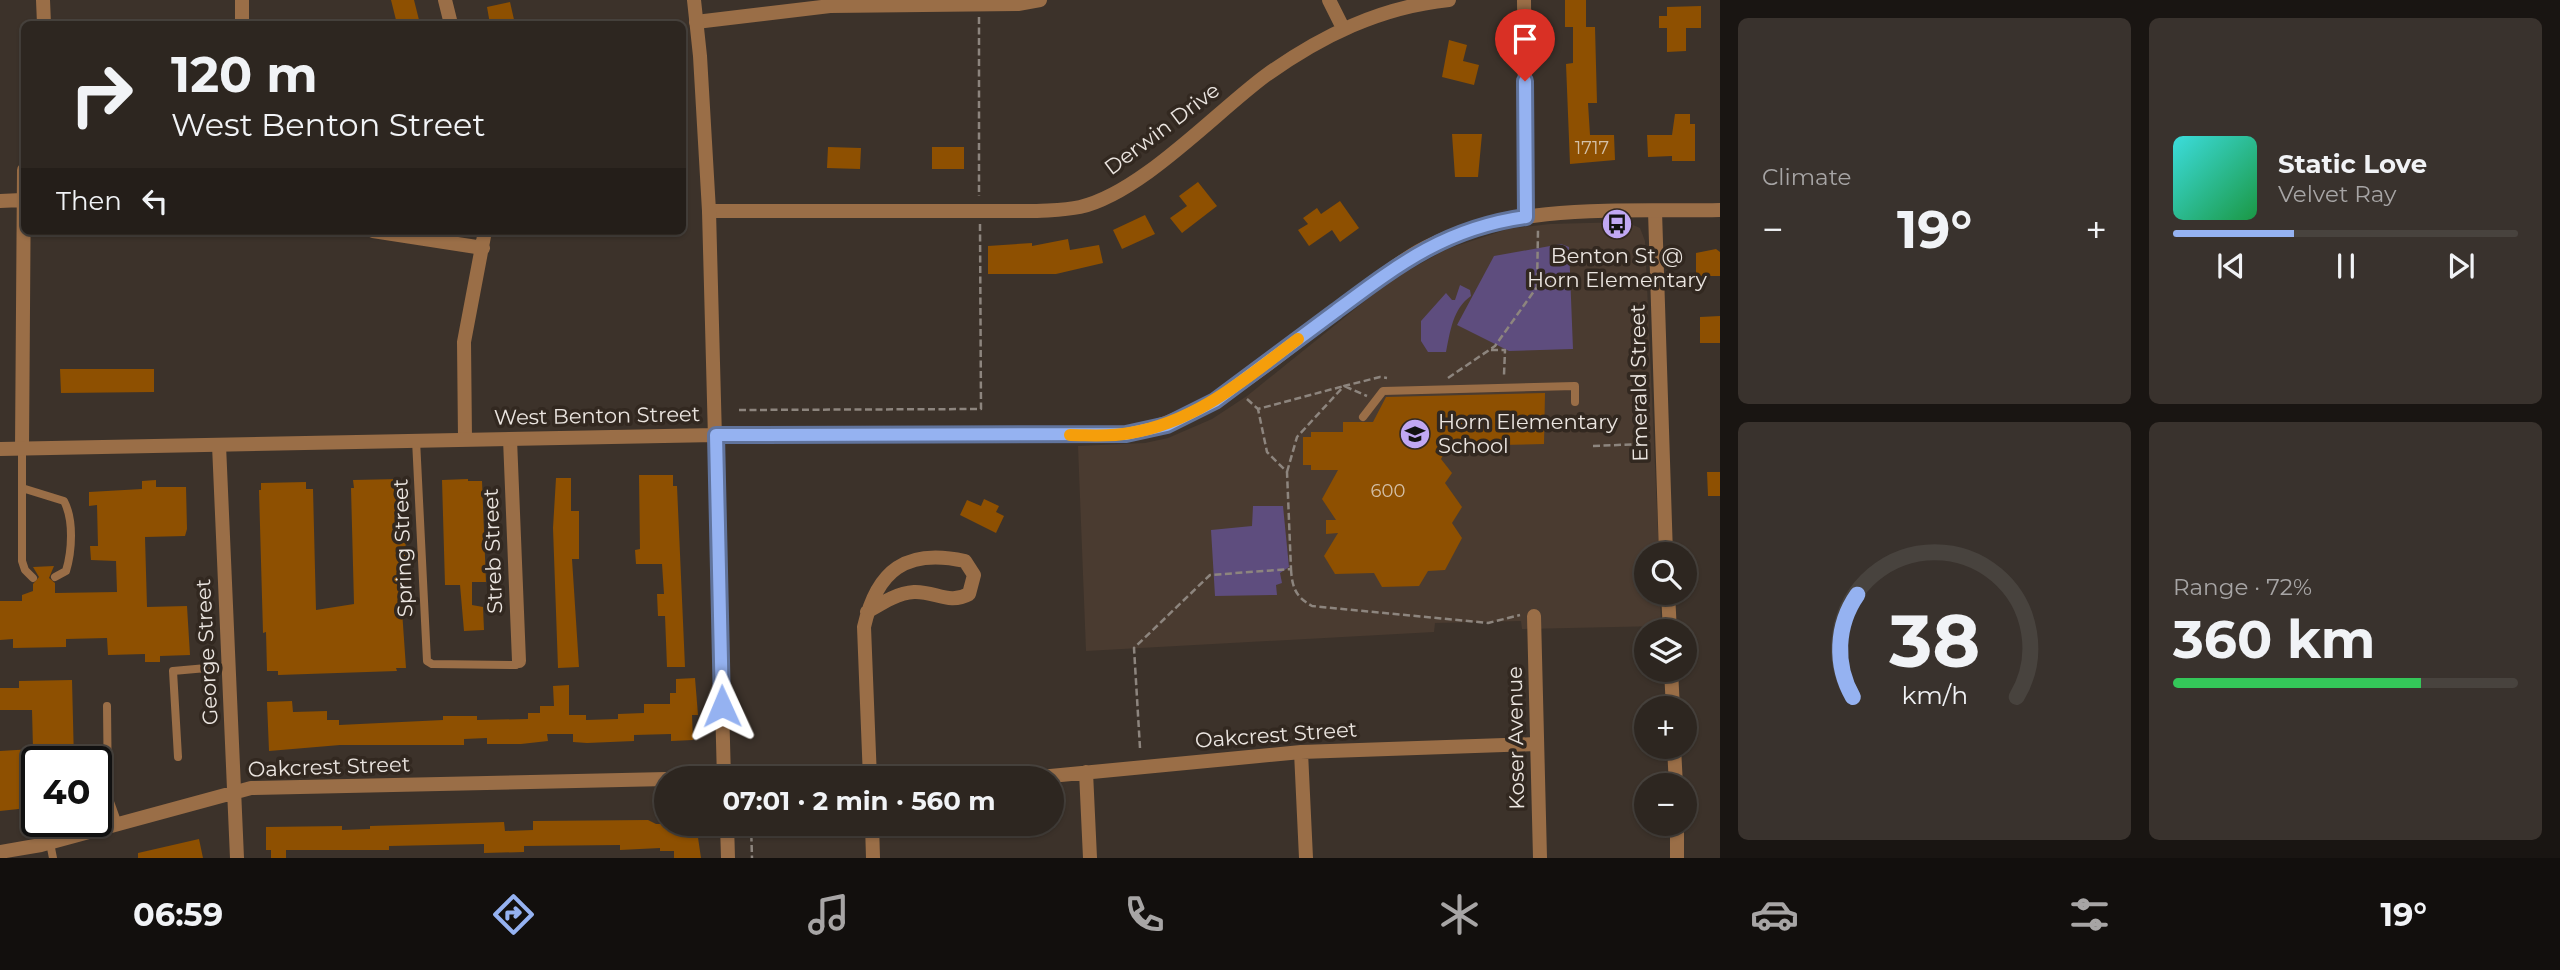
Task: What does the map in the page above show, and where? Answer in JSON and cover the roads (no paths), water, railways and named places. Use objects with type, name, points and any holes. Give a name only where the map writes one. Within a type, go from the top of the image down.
[{"type":"street","points":[[43,0],[44,21]]},
{"type":"street","points":[[242,0],[242,21]]},
{"type":"street","points":[[445,0],[450,21]]},
{"type":"street","points":[[694,0],[709,211],[724,766]]},
{"type":"street","points":[[696,22],[830,6],[1018,4],[1040,0]]},
{"type":"street","points":[[1329,0],[1343,28]]},
{"type":"street","name":"Derwin Drive","points":[[709,211],[1037,211],[1081,207],[1102,199],[1147,171],[1266,76],[1343,28],[1392,9],[1449,0]]},
{"type":"street","points":[[1524,0],[1526,217]]},
{"type":"street","points":[[0,201],[21,200]]},
{"type":"street","name":"West Benton Street","points":[[0,449],[716,435],[1126,434],[1147,430],[1189,415],[1215,401],[1398,264],[1431,244],[1496,221],[1526,217],[1720,210]]},
{"type":"street","name":"Emerald Street","points":[[1655,211],[1667,542]]},
{"type":"street","points":[[22,235],[22,449]]},
{"type":"street","points":[[399,235],[483,248]]},
{"type":"street","points":[[465,439],[464,342],[485,235]]},
{"type":"street","name":"Streb Street","points":[[510,439],[519,661]]},
{"type":"street","name":"George Street","points":[[219,445],[237,858]]},
{"type":"street","points":[[867,612],[903,594],[917,592],[960,599],[969,594],[974,575],[965,561],[942,558],[914,560],[891,571],[880,582],[867,612],[864,644],[869,766]]},
{"type":"street","name":"Koser Avenue","points":[[1534,616],[1540,858]]},
{"type":"street","name":"Oakcrest Street","points":[[1064,774],[1301,752],[1536,744]]},
{"type":"street","points":[[1301,752],[1306,858]]},
{"type":"street","points":[[1086,772],[1090,858]]},
{"type":"street","name":"Oakcrest Street","points":[[0,852],[50,843],[251,788],[654,779]]},
{"type":"street","points":[[727,836],[728,858]]},
{"type":"street","points":[[872,836],[873,858]]},
{"type":"street","points":[[1677,836],[1677,858]]},
{"type":"lane","points":[[1363,417],[1382,391],[1575,386],[1575,402]]},
{"type":"lane","name":"Spring Street","points":[[416,440],[425,654],[432,664],[516,664],[519,661]]},
{"type":"lane","points":[[22,449],[23,561],[25,570],[33,578]]},
{"type":"lane","points":[[22,488],[64,501],[68,509],[70,560],[66,571],[55,578]]},
{"type":"lane","points":[[178,757],[173,671],[229,666]]},
{"type":"lane","points":[[107,706],[108,796],[117,824]]},
{"type":"lane","points":[[50,843],[52,858]]},
{"type":"place","name":"Benton St @ Horn Elementary","points":[[1617,224]]},
{"type":"place","name":"Horn Elementary School","points":[[1415,434]]}]
